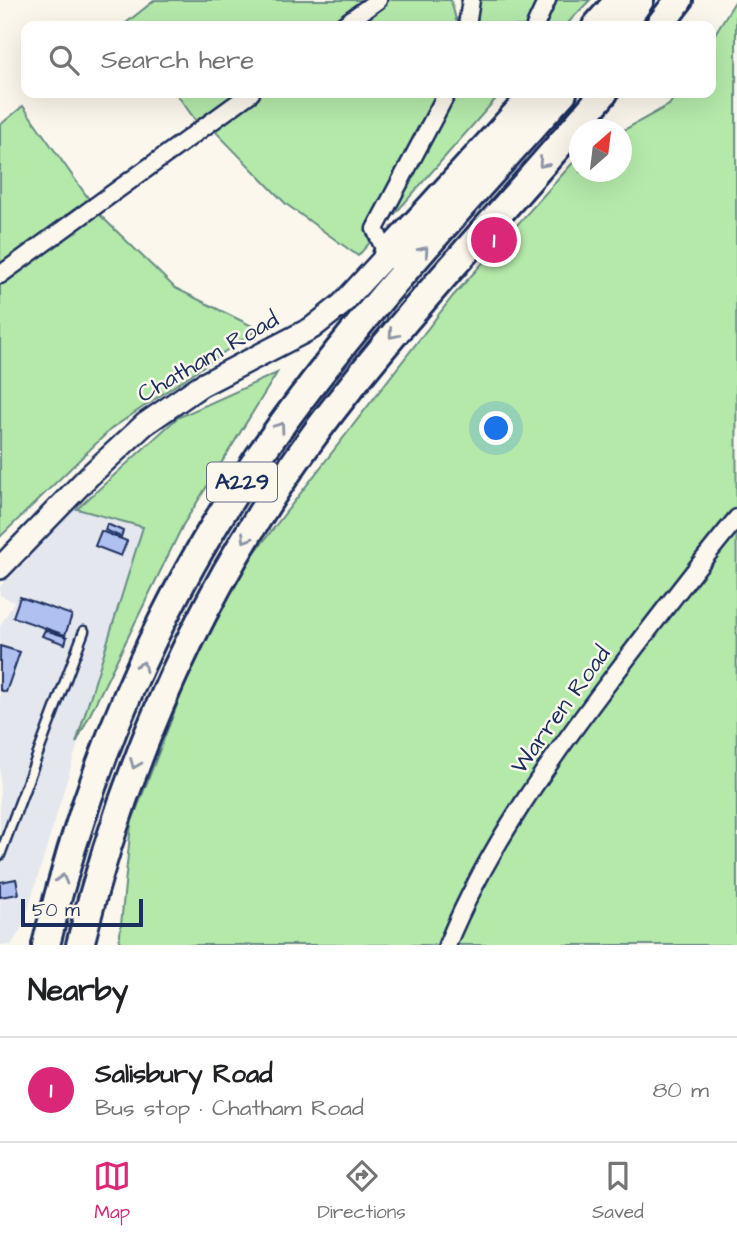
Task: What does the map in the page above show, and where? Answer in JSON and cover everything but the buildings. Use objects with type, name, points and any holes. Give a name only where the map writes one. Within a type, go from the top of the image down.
[{"type":"highway","points":[[601,21],[620,0]]},
{"type":"highway","points":[[625,21],[640,0]]},
{"type":"highway","points":[[663,21],[678,0]]},
{"type":"highway","name":"A229","points":[[80,945],[103,855],[132,773],[173,674],[215,592],[258,519],[320,427],[387,342],[600,98]]},
{"type":"highway","points":[[387,256],[534,100]]},
{"type":"highway","name":"A229","points":[[46,945],[75,836],[118,720],[182,583],[258,458],[305,393],[534,100]]},
{"type":"highway","points":[[94,945],[99,919],[103,855]]},
{"type":"street","points":[[349,21],[378,0]]},
{"type":"street","points":[[468,21],[471,0]]},
{"type":"street","points":[[537,21],[547,0]]},
{"type":"street","points":[[0,275],[244,98]]},
{"type":"street","points":[[387,256],[375,229],[444,98]]},
{"type":"street","name":"Chatham Road","points":[[0,568],[89,476],[145,424],[200,386],[312,328],[341,305],[387,256]]},
{"type":"street","name":"Warren Road","points":[[447,945],[488,859],[556,754],[697,566],[737,518]]},
{"type":"lane","points":[[0,855],[84,631]]},
{"type":"shaded area","points":[[73,508],[143,527],[23,926],[11,945],[0,945],[0,626],[14,602],[0,595],[0,586]]},
{"type":"green space","points":[[155,0],[367,0],[339,21],[129,21]]},
{"type":"green space","points":[[385,0],[451,0],[456,20],[476,0],[590,0],[570,21],[356,21]]},
{"type":"green space","points":[[736,0],[737,945],[119,945],[131,824],[194,661],[242,569],[453,296],[569,167],[569,182],[632,182],[632,125],[669,105],[674,98],[716,98],[716,32]]},
{"type":"green space","points":[[180,98],[229,98],[196,121]]},
{"type":"green space","points":[[250,98],[497,98],[358,256],[286,204],[210,126]]},
{"type":"green space","points":[[23,106],[101,216],[175,288],[258,329],[111,429],[0,537],[0,125]]},
{"type":"green space","points":[[277,373],[183,525],[76,743],[143,527],[77,509],[177,418]]},
{"type":"place","name":"Salisbury Road","points":[[494,240]]}]
